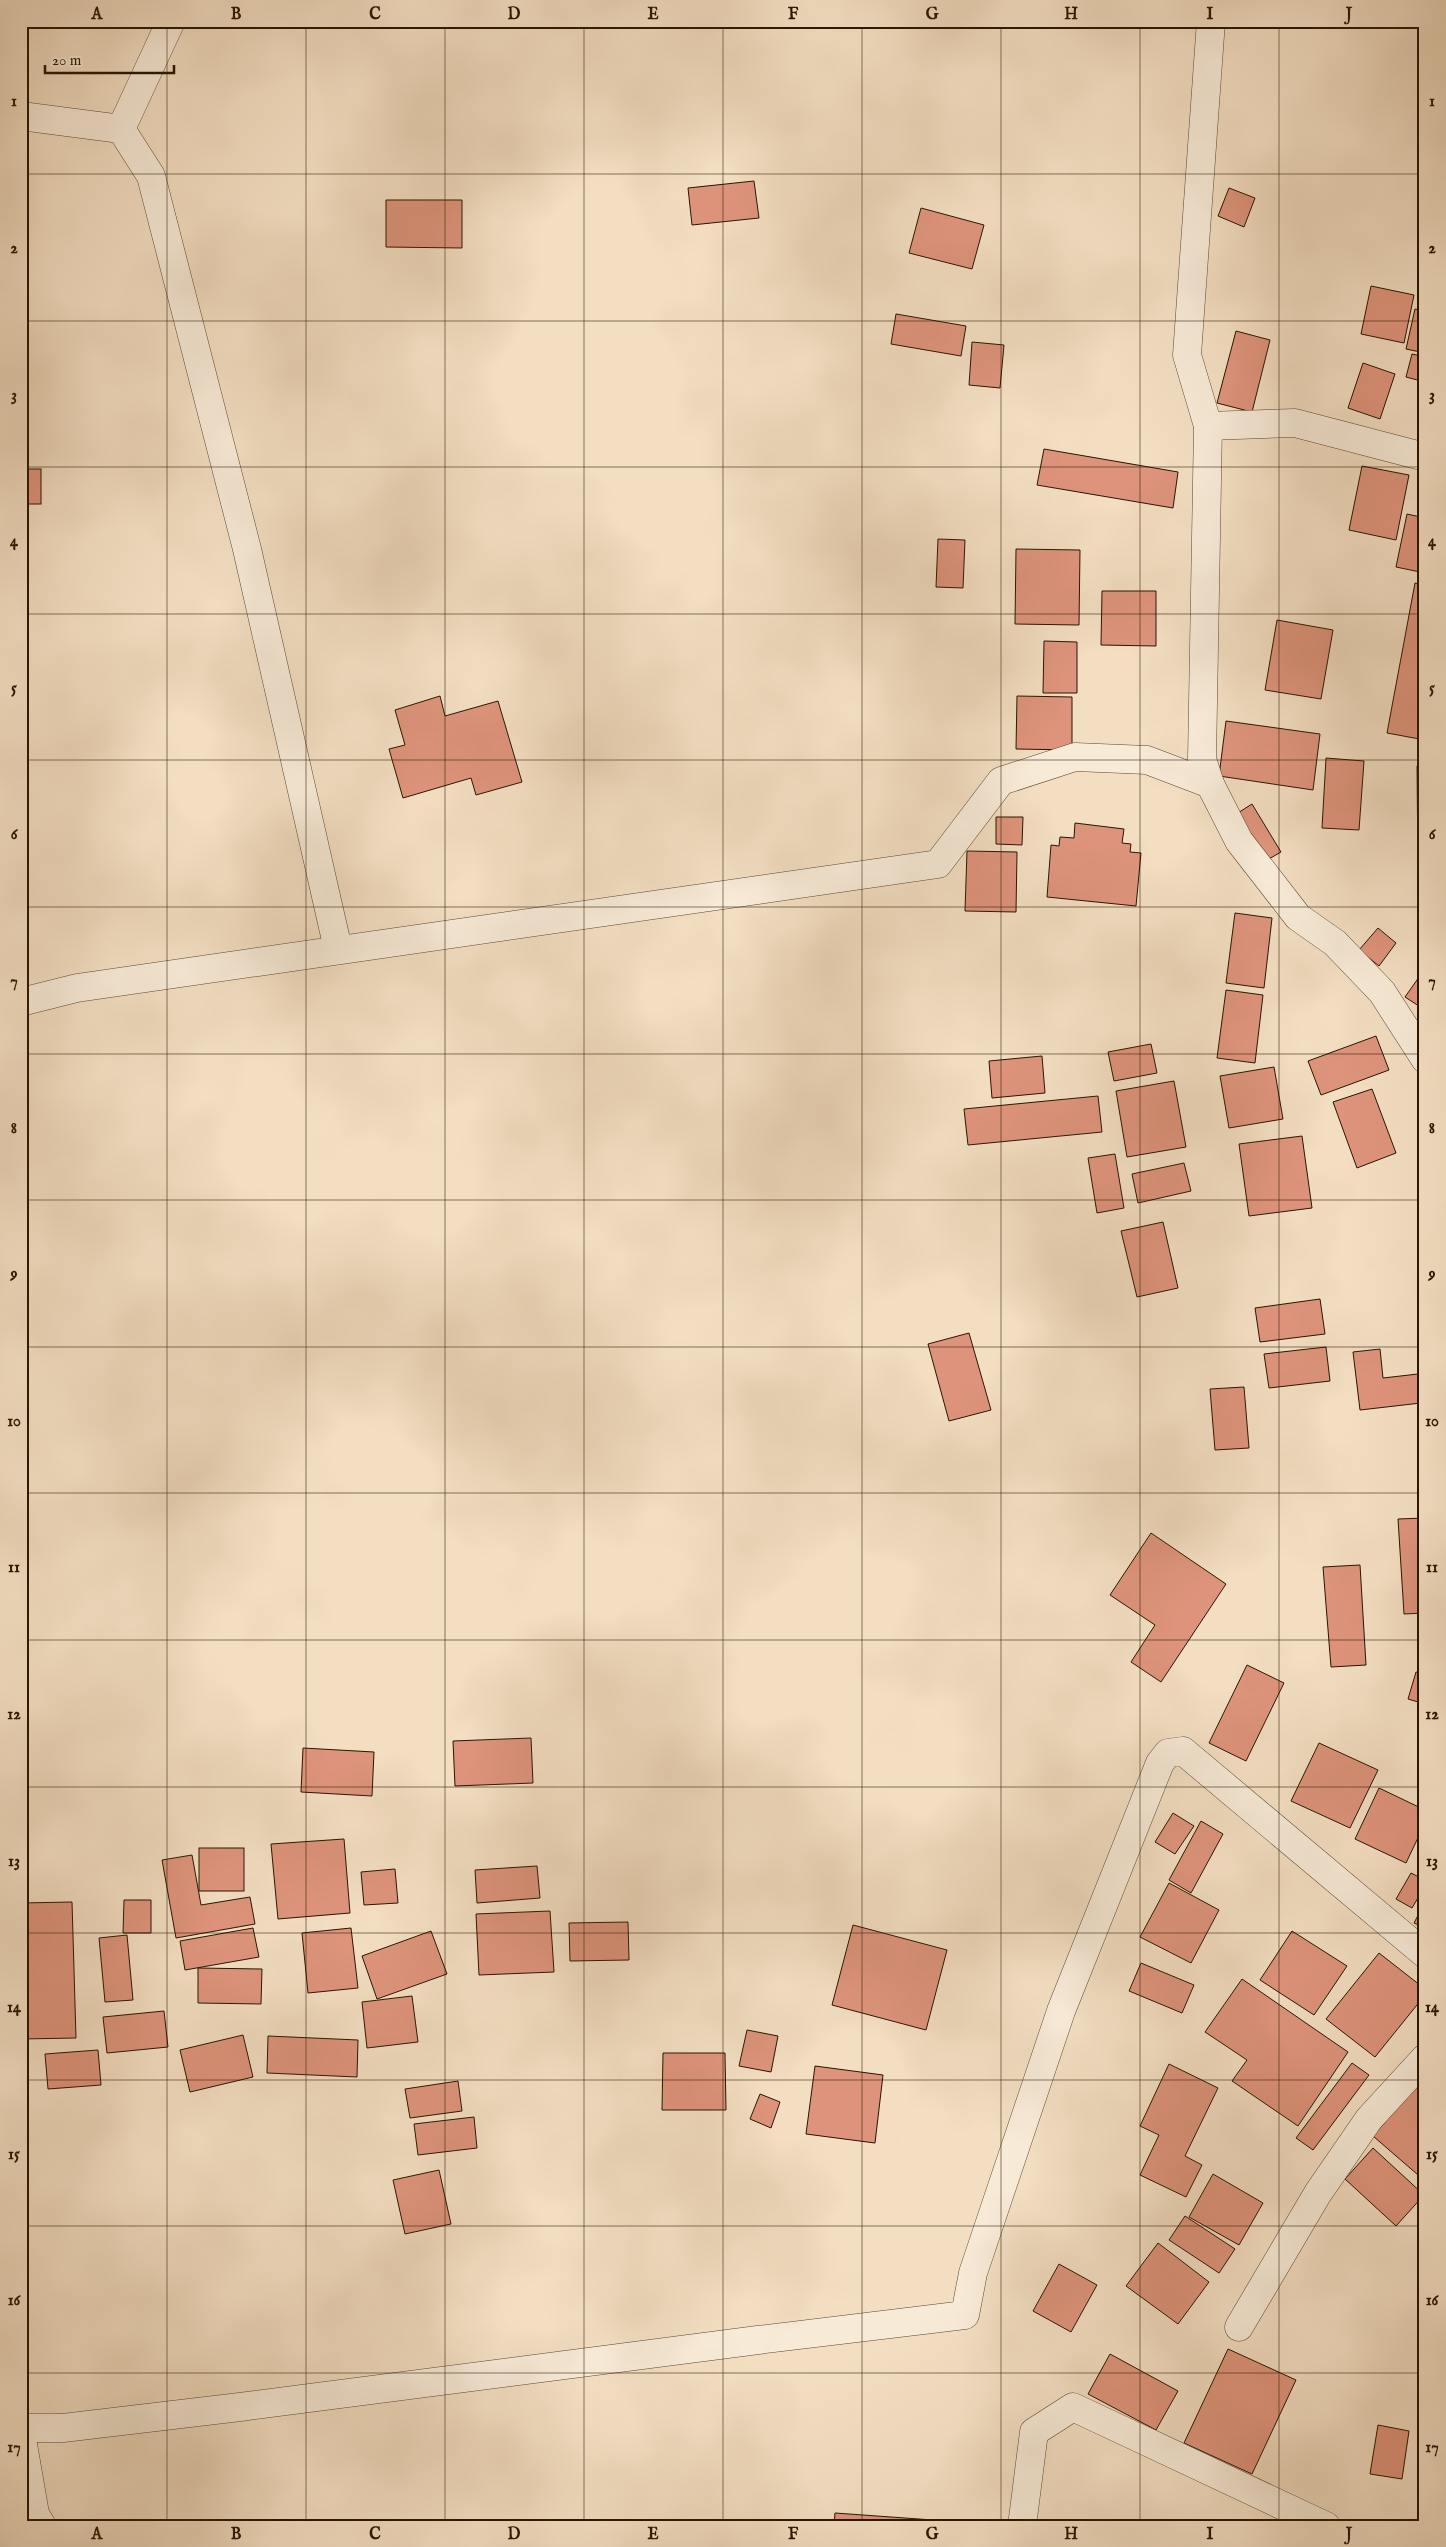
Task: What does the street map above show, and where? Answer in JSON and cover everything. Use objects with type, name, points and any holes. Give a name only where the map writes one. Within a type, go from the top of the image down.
[{"type":"street","points":[[121,129],[171,21]]},
{"type":"street","points":[[1212,21],[1188,355],[1208,426],[1202,759],[1210,784],[1239,841],[1298,916],[1335,943],[1382,992],[1425,1059]]},
{"type":"street","points":[[21,116],[121,129]]},
{"type":"street","points":[[121,129],[151,176],[247,549],[338,949]]},
{"type":"street","points":[[1208,426],[1294,423],[1425,456]]},
{"type":"street","points":[[21,1002],[77,988],[938,864],[1001,781],[1075,758],[1147,760],[1210,784]]},
{"type":"street","points":[[21,2428],[63,2428],[240,2408],[758,2340],[965,2315],[973,2273],[1061,2011],[1160,1763],[1168,1753],[1183,1751],[1425,1954]]},
{"type":"street","points":[[1239,2327],[1318,2193],[1369,2118],[1425,2058]]},
{"type":"street","points":[[1022,2526],[1034,2432],[1073,2407],[1326,2526]]},
{"type":"street","points":[[21,2433],[36,2514],[42,2526]]},
{"type":"building","points":[[754,181],[759,218],[692,225],[688,188]]},
{"type":"building","points":[[1229,188],[1255,198],[1244,227],[1218,216]]},
{"type":"building","points":[[386,200],[462,200],[462,248],[386,247]]},
{"type":"building","points":[[921,208],[984,225],[972,269],[909,253]]},
{"type":"building","points":[[1371,286],[1414,295],[1404,343],[1361,334]]},
{"type":"building","points":[[1415,309],[1425,311],[1425,353],[1406,349]]},
{"type":"building","points":[[896,314],[966,326],[961,356],[891,344]]},
{"type":"building","points":[[1236,331],[1270,340],[1252,412],[1217,403]]},
{"type":"building","points":[[972,342],[1004,345],[1000,388],[969,385]]},
{"type":"building","points":[[1412,354],[1425,357],[1425,382],[1406,377]]},
{"type":"building","points":[[1363,363],[1395,374],[1380,419],[1348,408]]},
{"type":"building","points":[[1044,449],[1178,472],[1173,508],[1037,485]]},
{"type":"building","points":[[1362,466],[1409,475],[1396,540],[1349,530]]},
{"type":"building","points":[[21,469],[41,469],[41,504],[21,504]]},
{"type":"building","points":[[1407,514],[1425,518],[1425,573],[1396,567]]},
{"type":"building","points":[[938,539],[965,540],[963,588],[936,587]]},
{"type":"building","points":[[1016,549],[1080,550],[1079,625],[1015,624]]},
{"type":"building","points":[[1415,583],[1425,585],[1425,740],[1387,733]]},
{"type":"building","points":[[1102,591],[1156,591],[1156,646],[1101,645]]},
{"type":"building","points":[[1277,620],[1333,630],[1321,699],[1265,690]]},
{"type":"building","points":[[1044,641],[1077,642],[1077,693],[1043,693]]},
{"type":"building","points":[[440,696],[445,716],[498,701],[522,782],[476,795],[471,778],[403,798],[389,749],[405,745],[395,710]]},
{"type":"building","points":[[1017,696],[1072,697],[1072,750],[1016,749]]},
{"type":"building","points":[[1226,721],[1320,734],[1313,790],[1219,776]]},
{"type":"building","points":[[1326,758],[1364,761],[1359,830],[1322,828]]},
{"type":"building","points":[[1417,766],[1425,766],[1425,873],[1418,873]]},
{"type":"building","points":[[1252,804],[1281,852],[1262,863],[1233,816]]},
{"type":"building","points":[[996,817],[1023,817],[1022,845],[996,844]]},
{"type":"building","points":[[1075,823],[1124,829],[1122,843],[1131,844],[1130,852],[1141,853],[1136,906],[1047,897],[1051,845],[1059,846],[1060,837],[1074,838]]},
{"type":"building","points":[[967,851],[1017,852],[1016,912],[965,911]]},
{"type":"building","points":[[1235,913],[1272,918],[1264,988],[1226,983]]},
{"type":"building","points":[[1378,928],[1396,943],[1379,966],[1359,950]]},
{"type":"building","points":[[1425,970],[1425,1010],[1405,997]]},
{"type":"building","points":[[1226,990],[1263,995],[1255,1063],[1217,1058]]},
{"type":"building","points":[[1376,1036],[1389,1070],[1321,1095],[1308,1061]]},
{"type":"building","points":[[1151,1044],[1157,1073],[1114,1081],[1108,1052]]},
{"type":"building","points":[[1042,1056],[1045,1093],[992,1098],[989,1061]]},
{"type":"building","points":[[1274,1067],[1283,1119],[1229,1128],[1220,1076]]},
{"type":"building","points":[[1174,1081],[1186,1147],[1127,1157],[1116,1091]]},
{"type":"building","points":[[1372,1089],[1396,1153],[1357,1168],[1333,1102]]},
{"type":"building","points":[[1098,1096],[1102,1132],[968,1145],[964,1109]]},
{"type":"building","points":[[1302,1136],[1312,1208],[1249,1216],[1239,1144]]},
{"type":"building","points":[[1115,1154],[1124,1208],[1097,1213],[1088,1158]]},
{"type":"building","points":[[1184,1163],[1191,1191],[1138,1203],[1132,1174]]},
{"type":"building","points":[[1163,1222],[1178,1288],[1137,1297],[1121,1231]]},
{"type":"building","points":[[1320,1299],[1325,1334],[1260,1342],[1255,1308]]},
{"type":"building","points":[[969,1333],[991,1410],[949,1421],[928,1344]]},
{"type":"building","points":[[1326,1347],[1330,1381],[1269,1388],[1264,1354]]},
{"type":"building","points":[[1380,1349],[1383,1378],[1418,1374],[1421,1403],[1360,1410],[1353,1352]]},
{"type":"building","points":[[1244,1387],[1249,1448],[1215,1450],[1210,1389]]},
{"type":"building","points":[[1425,1518],[1425,1613],[1404,1614],[1398,1519]]},
{"type":"building","points":[[1151,1533],[1226,1584],[1161,1682],[1131,1662],[1155,1625],[1110,1595]]},
{"type":"building","points":[[1360,1565],[1366,1665],[1331,1667],[1323,1567]]},
{"type":"building","points":[[1247,1665],[1284,1683],[1246,1761],[1209,1743]]},
{"type":"building","points":[[1416,1672],[1425,1674],[1425,1704],[1408,1699]]},
{"type":"building","points":[[531,1738],[533,1783],[455,1786],[453,1741]]},
{"type":"building","points":[[1319,1743],[1378,1770],[1350,1828],[1291,1801]]},
{"type":"building","points":[[303,1748],[374,1752],[372,1796],[301,1792]]},
{"type":"building","points":[[1379,1788],[1425,1810],[1425,1823],[1406,1863],[1355,1839]]},
{"type":"building","points":[[1173,1813],[1194,1826],[1175,1854],[1155,1842]]},
{"type":"building","points":[[1201,1821],[1223,1834],[1191,1893],[1169,1880]]},
{"type":"building","points":[[344,1839],[350,1913],[278,1919],[271,1844]]},
{"type":"building","points":[[199,1848],[244,1848],[244,1891],[199,1891]]},
{"type":"building","points":[[192,1855],[201,1905],[250,1897],[255,1924],[176,1938],[162,1860]]},
{"type":"building","points":[[537,1866],[540,1898],[477,1903],[475,1870]]},
{"type":"building","points":[[395,1869],[398,1903],[364,1905],[361,1872]]},
{"type":"building","points":[[1411,1873],[1425,1880],[1425,1886],[1412,1908],[1396,1899]]},
{"type":"building","points":[[1169,1883],[1219,1910],[1191,1963],[1140,1937]]},
{"type":"building","points":[[124,1900],[151,1900],[151,1933],[123,1933]]},
{"type":"building","points":[[72,1902],[76,2038],[21,2039],[21,1903]]},
{"type":"building","points":[[1425,1902],[1425,1928],[1414,1923]]},
{"type":"building","points":[[550,1911],[554,1972],[479,1975],[476,1914]]},
{"type":"building","points":[[628,1922],[629,1960],[570,1961],[569,1923]]},
{"type":"building","points":[[853,1925],[947,1950],[926,2030],[832,2005]]},
{"type":"building","points":[[253,1928],[259,1957],[185,1970],[180,1941]]},
{"type":"building","points":[[351,1928],[358,1988],[308,1993],[302,1933]]},
{"type":"building","points":[[431,1931],[447,1974],[377,1999],[362,1956]]},
{"type":"building","points":[[1292,1931],[1347,1966],[1314,2015],[1260,1980]]},
{"type":"building","points":[[127,1935],[133,2000],[105,2002],[99,1938]]},
{"type":"building","points":[[1379,1953],[1425,1989],[1425,1995],[1375,2057],[1326,2019]]},
{"type":"building","points":[[1141,1963],[1194,1985],[1182,2013],[1129,1991]]},
{"type":"building","points":[[198,1968],[262,1969],[261,2004],[198,2003]]},
{"type":"building","points":[[1242,1979],[1348,2052],[1298,2126],[1232,2081],[1247,2060],[1205,2032]]},
{"type":"building","points":[[412,1996],[418,2042],[367,2048],[362,2002]]},
{"type":"building","points":[[164,2011],[168,2047],[107,2053],[103,2017]]},
{"type":"building","points":[[747,2030],[778,2036],[771,2072],[739,2066]]},
{"type":"building","points":[[243,2035],[253,2077],[190,2092],[180,2050]]},
{"type":"building","points":[[268,2036],[358,2040],[357,2077],[267,2073]]},
{"type":"building","points":[[98,2050],[101,2085],[48,2089],[45,2054]]},
{"type":"building","points":[[663,2053],[725,2053],[726,2110],[662,2110]]},
{"type":"building","points":[[1352,2063],[1369,2075],[1313,2150],[1296,2138]]},
{"type":"building","points":[[1169,2064],[1218,2088],[1185,2156],[1202,2165],[1186,2197],[1140,2175],[1159,2135],[1140,2126]]},
{"type":"building","points":[[815,2066],[883,2075],[875,2143],[806,2134]]},
{"type":"building","points":[[1425,2076],[1425,2181],[1373,2136]]},
{"type":"building","points":[[458,2081],[462,2111],[410,2118],[405,2089]]},
{"type":"building","points":[[760,2094],[780,2102],[771,2128],[750,2119]]},
{"type":"building","points":[[474,2117],[477,2148],[418,2155],[414,2124]]},
{"type":"building","points":[[1373,2148],[1424,2195],[1396,2226],[1345,2179]]},
{"type":"building","points":[[439,2170],[451,2224],[405,2234],[393,2180]]},
{"type":"building","points":[[1213,2174],[1263,2203],[1239,2245],[1189,2217]]},
{"type":"building","points":[[1185,2216],[1235,2249],[1219,2273],[1169,2240]]},
{"type":"building","points":[[1158,2243],[1209,2282],[1178,2324],[1126,2286]]},
{"type":"building","points":[[1059,2264],[1097,2285],[1071,2332],[1033,2311]]},
{"type":"building","points":[[1228,2349],[1296,2380],[1252,2474],[1184,2443]]},
{"type":"building","points":[[1110,2354],[1178,2391],[1156,2430],[1088,2394]]},
{"type":"building","points":[[1378,2425],[1409,2431],[1402,2479],[1370,2474]]},
{"type":"building","points":[[835,2513],[933,2520],[932,2526],[834,2526]]}]
